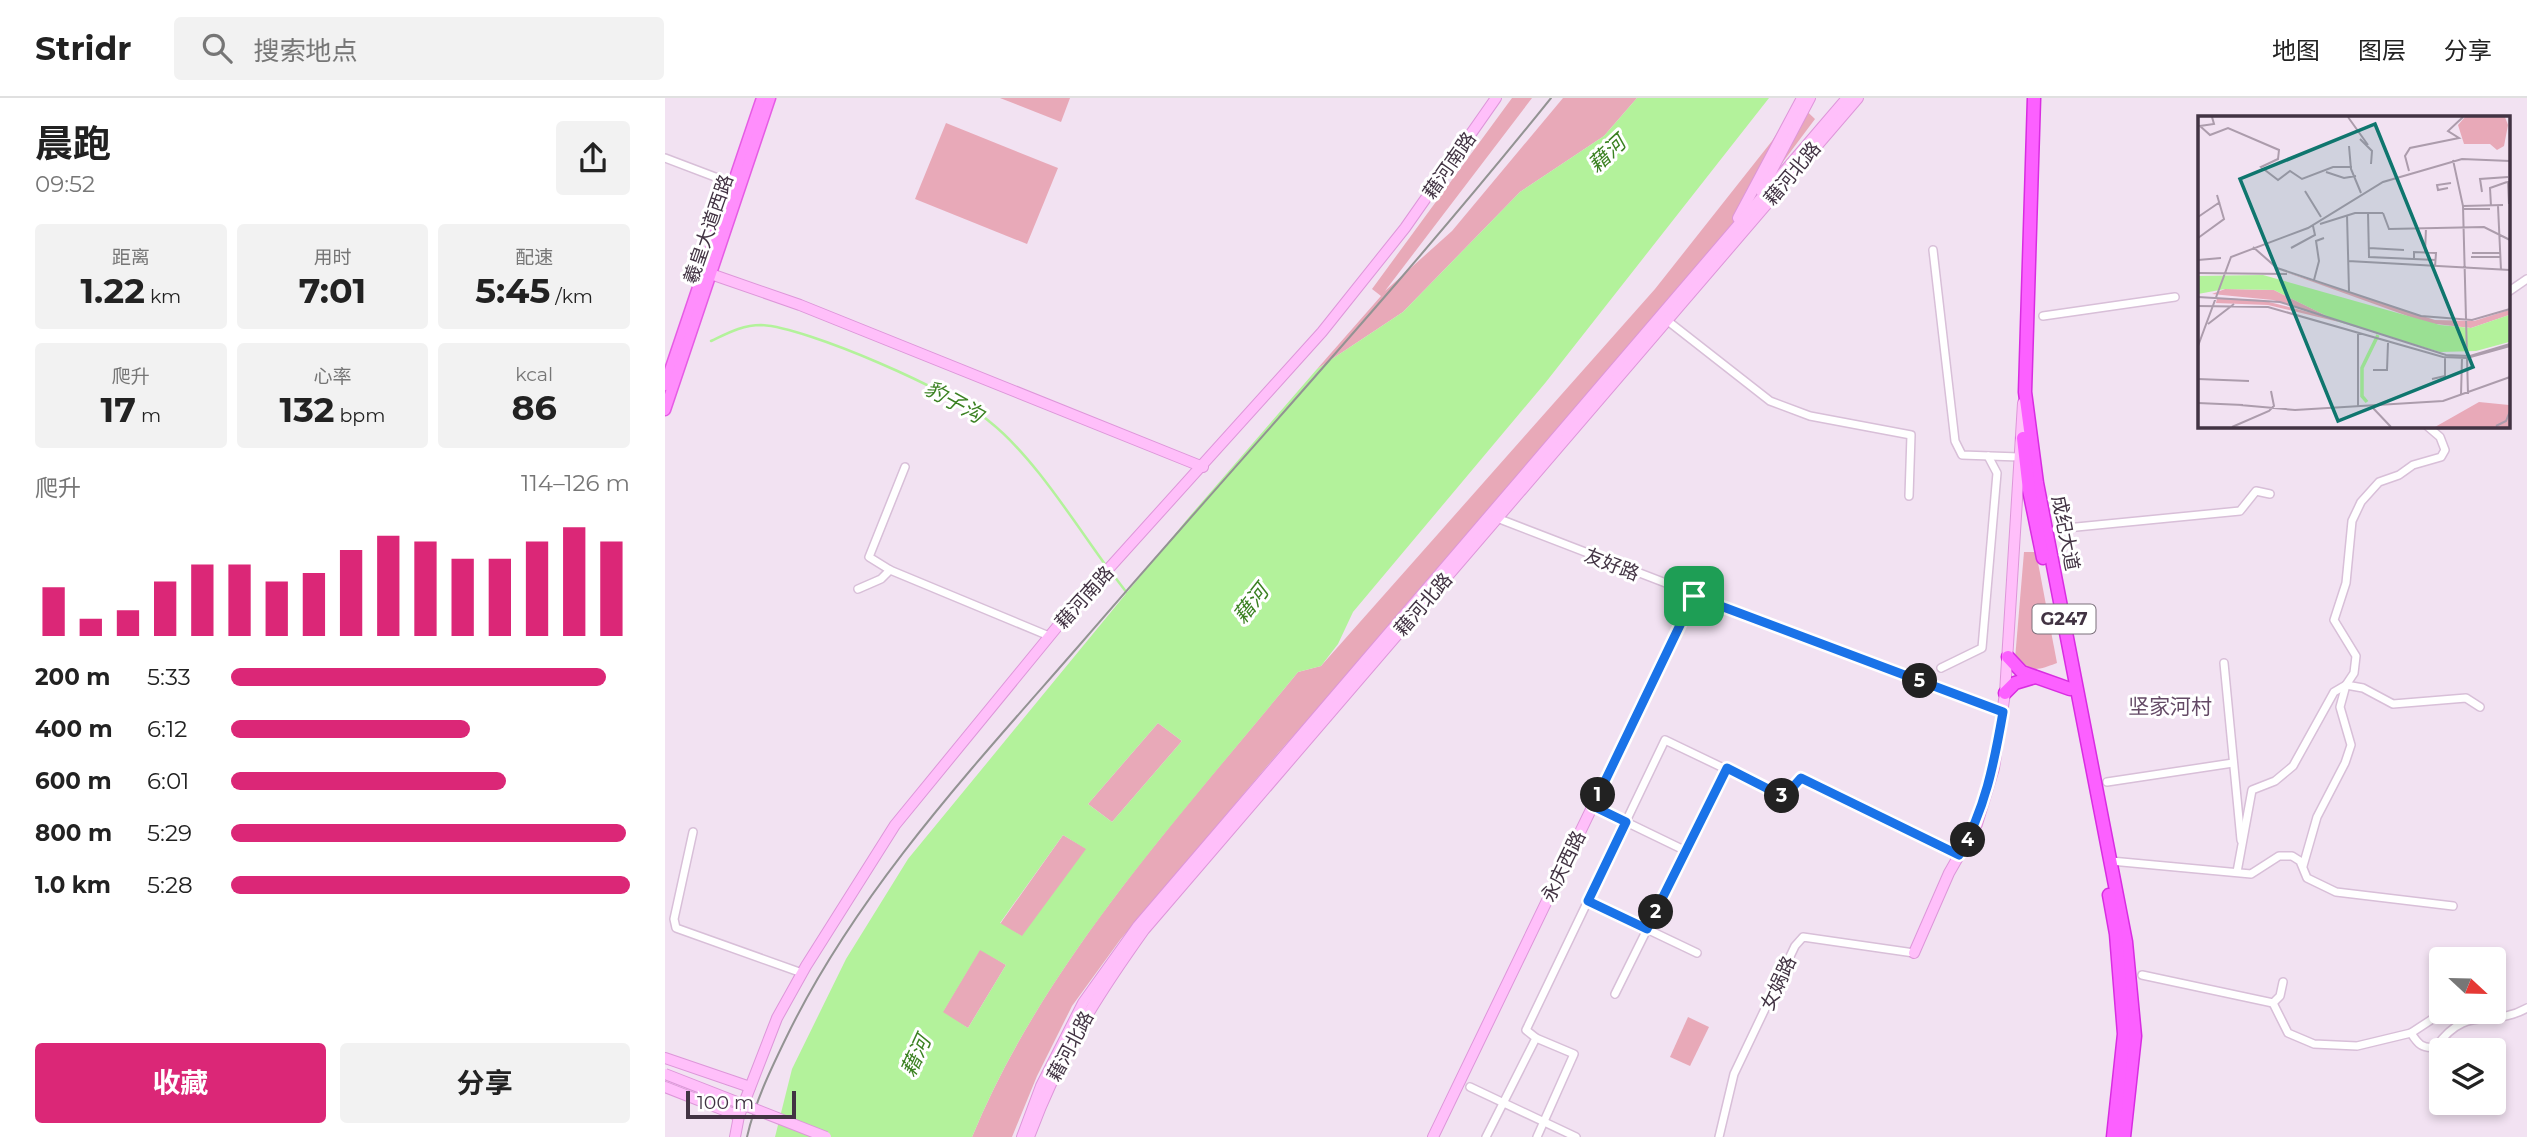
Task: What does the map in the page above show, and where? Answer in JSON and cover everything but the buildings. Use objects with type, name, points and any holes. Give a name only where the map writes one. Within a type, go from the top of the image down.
[{"type":"highway","name":"成纪大道","points":[[2032,98],[2025,392],[2037,484],[2126,942],[2135,1036],[2123,1137]]},
{"type":"highway","name":"成纪大道","points":[[2032,98],[2021,417],[2029,489],[2116,934],[2125,1034],[2113,1137]]},
{"type":"highway","points":[[2008,657],[2022,672],[2070,689]]},
{"type":"highway","points":[[2005,693],[2015,683],[2035,677]]},
{"type":"main road","name":"羲皇大道西路","points":[[665,385],[762,98]]},
{"type":"main road","name":"羲皇大道西路","points":[[665,410],[702,273],[770,98]]},
{"type":"main road","name":"藉河南路","points":[[735,1137],[739,1116],[777,1018],[802,973],[895,825],[1049,636],[1322,332],[1405,228],[1496,98]]},
{"type":"main road","points":[[1733,236],[1802,98]]},
{"type":"main road","points":[[1754,205],[1810,98]]},
{"type":"main road","name":"藉河北路","points":[[1733,236],[1754,205],[1847,98]]},
{"type":"main road","name":"藉河北路","points":[[1022,1137],[1041,1086],[1083,1003],[1138,926],[1733,236],[1858,98]]},
{"type":"main road","points":[[702,273],[800,306],[1203,467]]},
{"type":"main road","name":"藉河北路","points":[[1029,1137],[1047,1088],[1090,1007],[1144,930],[1497,518],[1663,318]]},
{"type":"main road","points":[[1914,953],[1980,815],[1994,768],[2008,657],[2021,417],[2025,392]]},
{"type":"main road","name":"永庆西路","points":[[1433,1137],[1694,596]]},
{"type":"main road","points":[[665,1058],[750,1087]]},
{"type":"main road","points":[[665,1074],[826,1137]]},
{"type":"main road","points":[[665,1087],[739,1116]]},
{"type":"street","points":[[665,158],[723,180]]},
{"type":"street","points":[[1933,250],[1955,441],[1962,455],[2019,457]]},
{"type":"street","points":[[2509,291],[2527,279]]},
{"type":"street","points":[[2043,316],[2175,297]]},
{"type":"street","points":[[1663,318],[1770,401],[1810,416],[1911,435],[1909,496]]},
{"type":"street","points":[[2303,866],[2317,817],[2345,763],[2351,745],[2340,707],[2346,685],[2354,673],[2356,656],[2334,620],[2346,583],[2353,521],[2361,502],[2379,482],[2413,465],[2441,457],[2445,450],[2440,437],[2428,427]]},
{"type":"street","points":[[1941,668],[1982,648],[1997,473],[1988,456]]},
{"type":"street","points":[[905,467],[869,557],[890,570],[1049,636]]},
{"type":"street","points":[[2056,529],[2241,511],[2256,491],[2270,494]]},
{"type":"street","name":"友好路","points":[[1497,518],[1694,596],[2003,712]]},
{"type":"street","points":[[858,589],[881,579],[890,570]]},
{"type":"street","points":[[2224,663],[2242,848]]},
{"type":"street","points":[[2237,872],[2252,790],[2275,780],[2293,766],[2334,692],[2346,685],[2363,688],[2393,704],[2466,698],[2480,707]]},
{"type":"street","points":[[1537,1137],[1574,1054],[1536,1038],[1526,1030],[1665,740],[1784,797],[1801,778],[1959,855]]},
{"type":"street","points":[[2107,782],[2233,763]]},
{"type":"street","points":[[1615,994],[1727,768]]},
{"type":"street","points":[[1593,806],[1686,851]]},
{"type":"street","points":[[692,832],[674,919],[676,928],[802,973]]},
{"type":"street","points":[[2111,861],[2251,873],[2279,856],[2292,856],[2303,866],[2307,878],[2336,892],[2453,906]]},
{"type":"street","points":[[1588,901],[1697,953]]},
{"type":"street","name":"女娲路","points":[[1719,1137],[1734,1074],[1795,946],[1803,937],[1914,953]]},
{"type":"street","points":[[2142,975],[2273,1003]]},
{"type":"street","points":[[2273,1003],[2280,996],[2283,982]]},
{"type":"street","points":[[2273,1003],[2288,1033],[2314,1044],[2357,1046],[2411,1033],[2429,1021]]},
{"type":"street","points":[[2411,1033],[2418,1044],[2426,1049],[2436,1047],[2448,1029],[2467,1020],[2516,1014],[2527,1008]]},
{"type":"street","points":[[1486,1137],[1536,1038]]},
{"type":"street","points":[[1470,1087],[1576,1137]]},
{"type":"shaded area","points":[[1000,98],[1070,98],[1061,122]]},
{"type":"shaded area","points":[[1512,98],[1532,98],[1385,291],[1452,231],[1563,98],[1637,98],[1604,136],[1520,192],[1403,312],[1317,369],[1381,296],[1372,289]]},
{"type":"shaded area","points":[[1797,102],[1815,119],[1759,194],[1471,535],[1279,752],[1120,940],[1072,1006],[1037,1076],[1012,1137],[972,1137],[1002,1073],[1037,1011],[1076,951],[1162,836],[1298,672],[1321,666],[1655,289],[1772,141]]},
{"type":"shaded area","points":[[946,123],[1058,168],[1027,244],[915,199]]},
{"type":"shaded area","points":[[2024,552],[2036,552],[2057,663],[2040,669],[2025,667],[2015,659]]},
{"type":"shaded area","points":[[1158,723],[1182,741],[1112,822],[1088,804]]},
{"type":"shaded area","points":[[1063,835],[1087,849],[1023,937],[1000,924]]},
{"type":"shaded area","points":[[980,949],[1006,965],[968,1028],[942,1013]]},
{"type":"shaded area","points":[[1688,1017],[1709,1027],[1690,1066],[1670,1057]]},
{"type":"water","name":"藉河","points":[[1637,98],[1769,98],[1546,382],[1353,612],[1338,644],[1321,666],[1298,672],[1118,893],[1037,1011],[1002,1073],[972,1137],[775,1137],[792,1069],[846,959],[908,859],[1189,517],[1317,369],[1403,312],[1520,192],[1604,136]],"holes":[[[1158,723],[1182,741],[1112,822],[1088,804]],[[1063,835],[1086,849],[1022,936],[1000,923]],[[980,950],[1006,965],[968,1028],[943,1012]]]},
{"type":"waterway","name":"豹子沟","points":[[711,341],[748,326],[761,325],[783,329],[879,363],[972,409],[1006,436],[1022,453],[1107,567]]},
{"type":"waterway","name":"豹子沟","points":[[1111,572],[1127,593]]},
{"type":"tram line","points":[[747,1137],[769,1075],[815,983],[883,880],[921,830],[1001,734],[1379,304],[1551,98]]},
{"type":"district","name":"坚家河村","points":[[2170,707]]},
{"type":"route","points":[[1694,596],[2003,712],[1994,768],[1980,815],[1959,855],[1801,778],[1784,797],[1727,768],[1647,929],[1588,901],[1626,822],[1593,806],[1694,596]]}]
